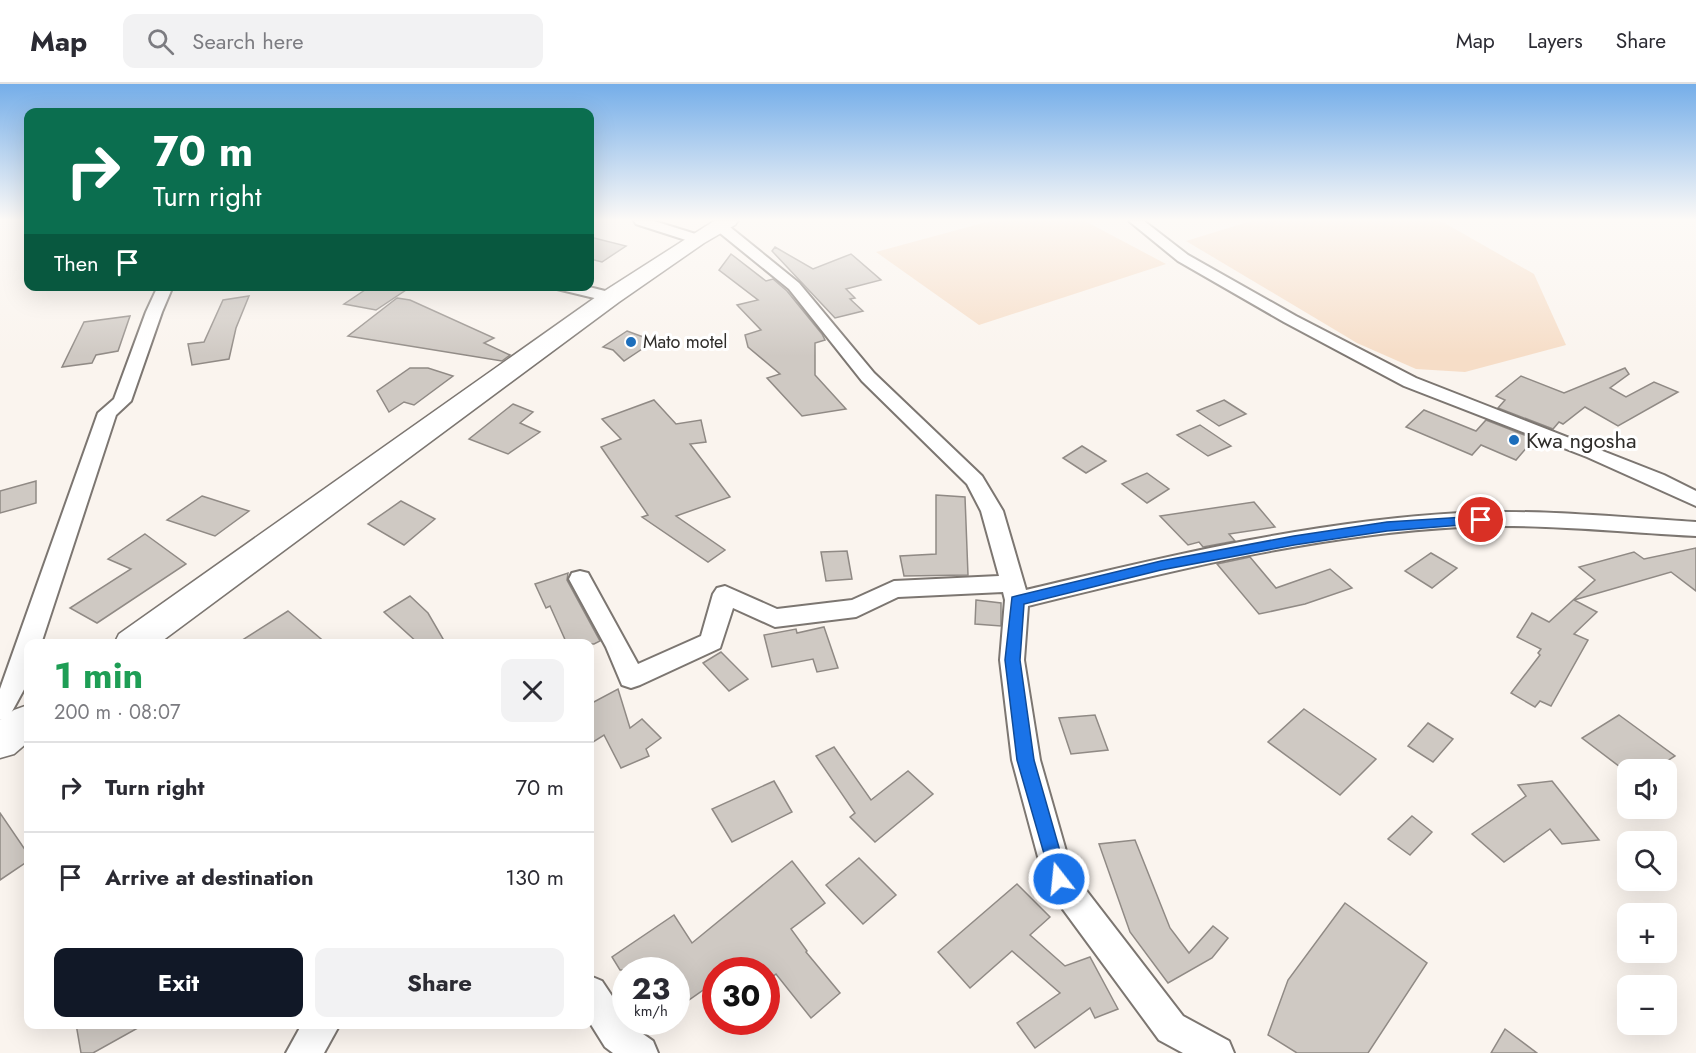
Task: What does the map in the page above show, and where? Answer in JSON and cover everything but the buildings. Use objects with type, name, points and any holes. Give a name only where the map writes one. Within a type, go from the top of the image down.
[{"type":"main road","points":[[139,639],[224,575],[611,297],[657,266]]},
{"type":"main road","points":[[0,742],[24,724]]},
{"type":"street","points":[[769,266],[794,286],[868,377],[975,481],[992,511],[1015,592],[1012,660],[1026,760],[1059,879],[1176,1040],[1217,1053]]},
{"type":"street","points":[[1198,266],[1410,382],[1604,457],[1696,499]]},
{"type":"street","points":[[31,639],[107,413],[122,401],[164,291]]},
{"type":"street","points":[[584,291],[611,297]]},
{"type":"street","points":[[580,579],[618,647],[631,678],[711,642],[725,594],[775,618],[856,608],[894,589],[1015,592],[1294,540],[1387,527],[1461,520],[1696,528]]},
{"type":"street","points":[[0,710],[14,688],[24,659]]},
{"type":"street","points":[[594,999],[617,1035],[641,1053]]},
{"type":"street","points":[[303,1053],[320,1029]]},
{"type":"shaded area","points":[[896,266],[1159,266],[979,325]]},
{"type":"shaded area","points":[[1228,266],[1520,266],[1534,274],[1566,345],[1465,372],[1416,369],[1357,343]]},
{"type":"place","name":"Mato motel","points":[[631,342]]},
{"type":"place","name":"Kwa ngosha","points":[[1514,440]]},
{"type":"route","points":[[1059,879],[1026,760],[1012,660],[1017,600],[1161,565],[1294,540],[1387,527],[1481,520]]}]
